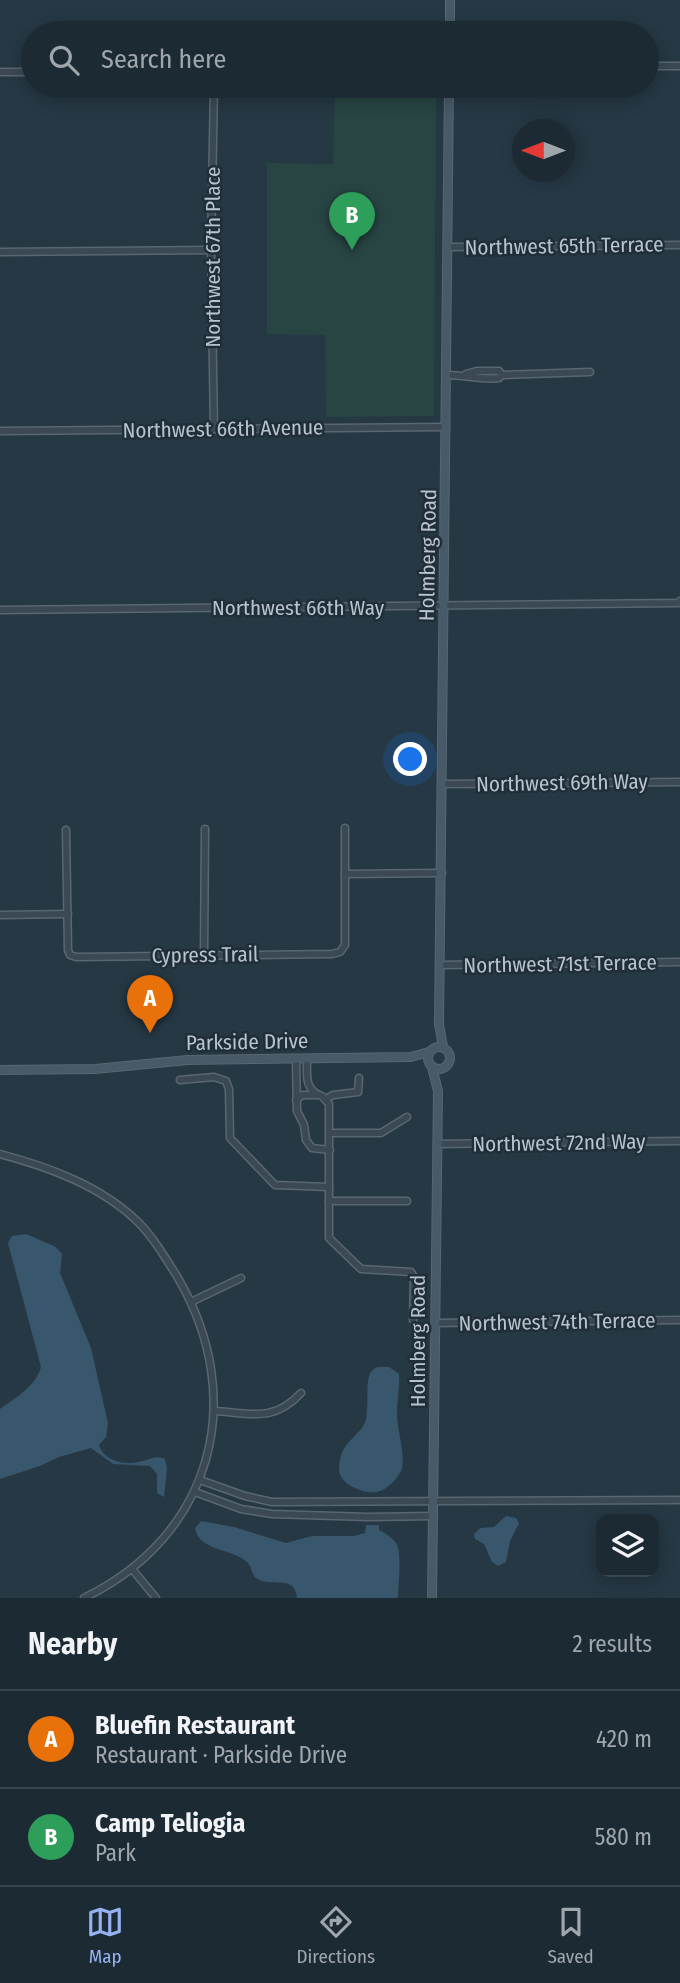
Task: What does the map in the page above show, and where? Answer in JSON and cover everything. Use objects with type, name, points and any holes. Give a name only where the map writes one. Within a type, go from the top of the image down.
[{"type":"street","points":[[450,0],[450,21]]},
{"type":"street","points":[[659,66],[680,66]]},
{"type":"street","points":[[0,72],[21,72]]},
{"type":"street","name":"Northwest 67th Place","points":[[214,98],[211,250],[214,429]]},
{"type":"street","name":"Holmberg Road","points":[[443,1047],[439,1024],[449,98]]},
{"type":"street","name":"Northwest 65th Terrace","points":[[448,247],[680,245]]},
{"type":"street","points":[[0,252],[211,250]]},
{"type":"street","points":[[447,375],[464,375],[477,379],[499,378],[502,375],[590,372]]},
{"type":"street","name":"Northwest 66th Avenue","points":[[0,431],[446,427]]},
{"type":"street","name":"Northwest 66th Way","points":[[0,610],[445,607],[680,602]]},
{"type":"street","name":"Northwest 69th Way","points":[[443,784],[680,782]]},
{"type":"street","points":[[345,828],[345,874],[442,873]]},
{"type":"street","points":[[204,955],[205,829]]},
{"type":"street","points":[[0,915],[68,914],[66,830]]},
{"type":"street","name":"Cypress Trail","points":[[68,914],[68,950],[70,955],[76,957],[332,954],[340,952],[345,945],[345,874]]},
{"type":"street","name":"Northwest 71st Terrace","points":[[440,965],[680,962]]},
{"type":"street","name":"Holmberg Road","points":[[430,1051],[439,1024]]},
{"type":"street","points":[[437,1046],[443,1047],[450,1055],[449,1062],[444,1068],[431,1066],[427,1058],[430,1051],[437,1046]]},
{"type":"street","name":"Parkside Drive","points":[[0,1070],[95,1069],[188,1060],[411,1058],[430,1051]]},
{"type":"street","name":"Parkside Drive","points":[[411,1058],[431,1066]]},
{"type":"street","points":[[296,1059],[297,1111],[304,1125],[308,1144],[316,1150],[330,1150]]},
{"type":"street","points":[[307,1059],[307,1082],[317,1095]]},
{"type":"street","name":"Holmberg Road","points":[[431,1066],[437,1085],[438,1144],[432,1598]]},
{"type":"street","name":"Holmberg Road","points":[[437,1085],[444,1068]]},
{"type":"street","points":[[180,1080],[214,1077],[226,1081],[229,1089],[230,1138],[269,1181],[282,1187],[329,1187]]},
{"type":"street","points":[[326,1099],[333,1095],[358,1092],[359,1078]]},
{"type":"street","points":[[296,1100],[302,1095],[317,1095],[326,1099],[329,1104],[329,1238],[361,1269],[411,1272],[414,1277],[413,1320]]},
{"type":"street","points":[[330,1133],[381,1133],[407,1116]]},
{"type":"street","name":"Northwest 72nd Way","points":[[438,1144],[680,1141]]},
{"type":"street","points":[[0,1154],[75,1180],[119,1206],[137,1221],[152,1238],[191,1302],[209,1356],[214,1411],[200,1480],[195,1492],[156,1548],[132,1569],[84,1598]]},
{"type":"street","points":[[329,1201],[407,1201]]},
{"type":"street","points":[[191,1302],[241,1278]]},
{"type":"street","name":"Northwest 74th Terrace","points":[[435,1323],[680,1320]]},
{"type":"street","points":[[214,1411],[274,1413],[289,1406],[301,1393]]},
{"type":"street","points":[[200,1480],[245,1496],[272,1502],[680,1500]]},
{"type":"street","points":[[195,1492],[241,1509],[261,1512],[433,1516]]},
{"type":"street","points":[[353,1502],[353,1516]]},
{"type":"street","points":[[132,1569],[156,1598]]},
{"type":"green space","points":[[335,98],[436,98],[434,416],[326,417],[325,335],[267,334],[267,163],[333,164]]},
{"type":"water","points":[[26,1234],[56,1247],[62,1254],[60,1273],[91,1348],[108,1423],[106,1437],[99,1445],[102,1451],[111,1459],[123,1463],[156,1457],[165,1459],[167,1469],[164,1497],[157,1493],[157,1474],[150,1466],[113,1464],[91,1448],[0,1479],[0,1409],[30,1386],[41,1367],[8,1243],[12,1236]]},
{"type":"water","points":[[389,1367],[399,1374],[397,1419],[403,1465],[391,1484],[381,1491],[372,1492],[348,1484],[339,1470],[346,1445],[364,1425],[368,1378],[373,1369]]},
{"type":"water","points":[[506,1516],[516,1518],[519,1523],[510,1541],[506,1562],[498,1566],[492,1562],[484,1544],[475,1539],[474,1534],[480,1528],[494,1527]]},
{"type":"water","points":[[201,1521],[234,1527],[286,1543],[312,1536],[354,1536],[365,1533],[366,1525],[379,1525],[379,1530],[390,1536],[397,1545],[400,1563],[398,1598],[297,1598],[292,1586],[287,1583],[261,1581],[241,1558],[203,1541],[195,1528]]},
{"type":"place","name":"Camp Teliogia","points":[[352,250]]},
{"type":"place","name":"Bluefin Restaurant","points":[[150,1033]]}]
